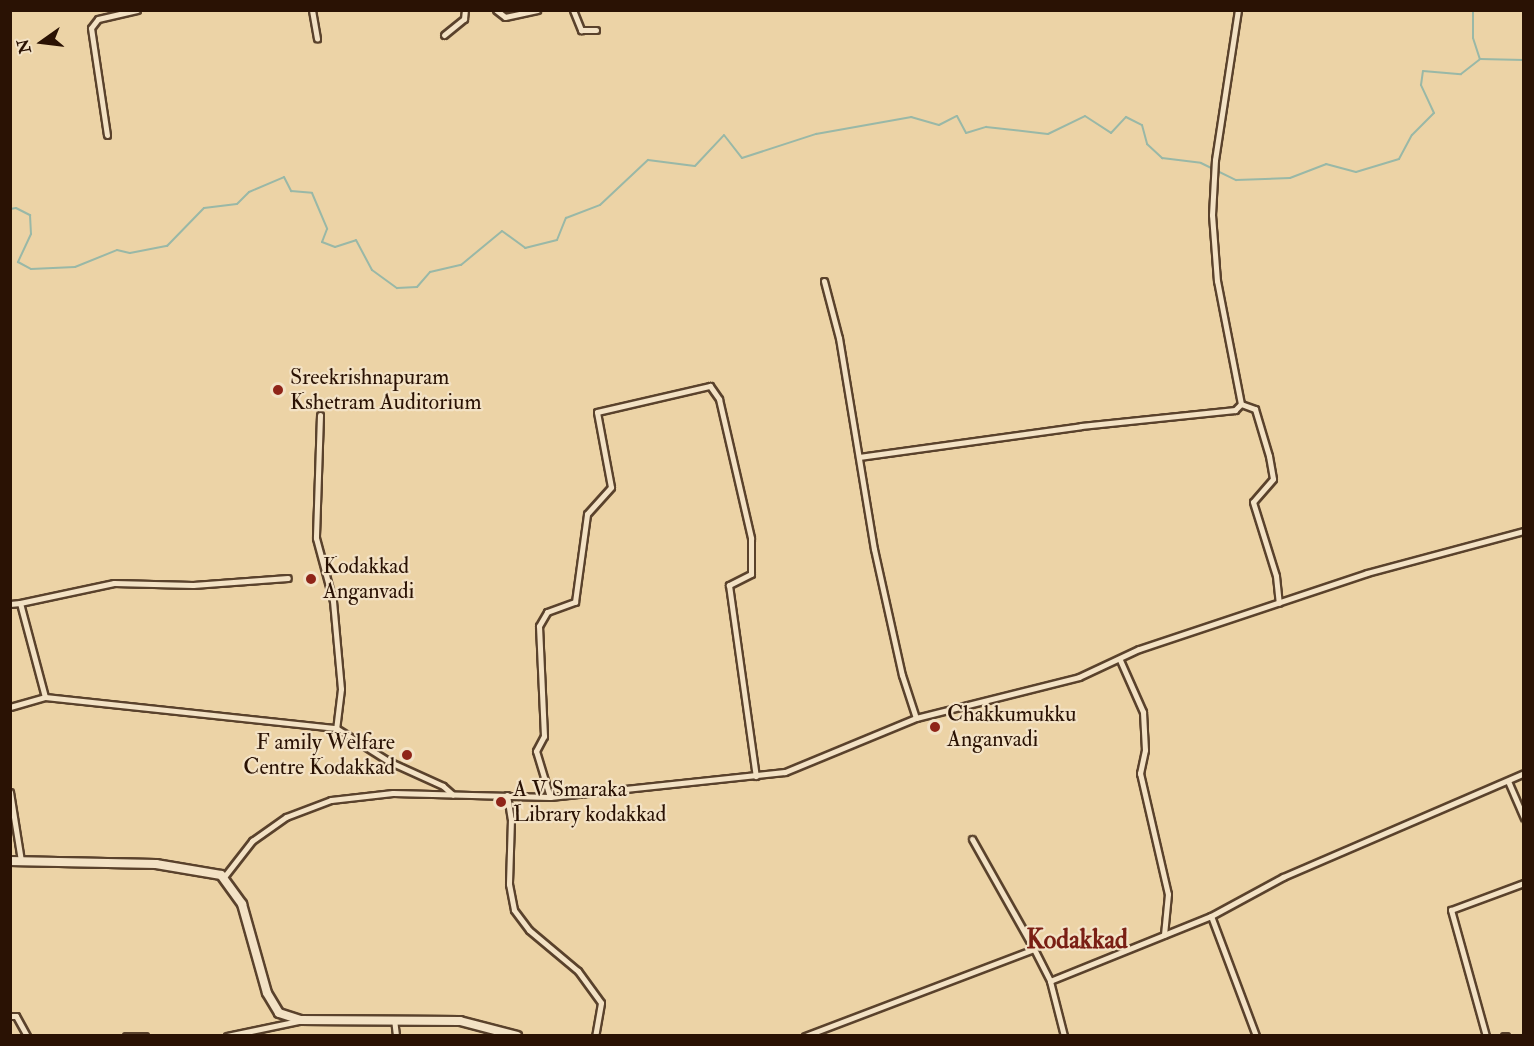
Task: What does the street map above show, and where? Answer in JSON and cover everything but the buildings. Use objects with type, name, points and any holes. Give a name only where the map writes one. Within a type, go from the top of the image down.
[{"type":"main road","points":[[10,861],[156,864],[224,877],[242,904],[267,993],[279,1013],[300,1020],[394,1018],[459,1021],[517,1035]]},
{"type":"street","points":[[107,135],[91,28],[98,19],[137,10]]},
{"type":"street","points":[[312,10],[317,39]]},
{"type":"street","points":[[444,35],[464,19],[465,10]]},
{"type":"street","points":[[496,10],[505,17],[537,10]]},
{"type":"street","points":[[573,10],[581,30],[596,30]]},
{"type":"street","points":[[1238,10],[1214,174],[1215,265],[1240,404]]},
{"type":"street","points":[[824,281],[839,338],[874,549],[902,675],[916,718]]},
{"type":"street","points":[[550,797],[536,751],[544,736],[539,626],[547,612],[575,602],[587,514],[611,487],[597,412],[710,386],[719,399],[751,538],[751,574],[729,585],[756,776]]},
{"type":"street","points":[[859,457],[1198,411],[1223,413],[1235,410],[1240,404]]},
{"type":"street","points":[[1240,404],[1255,409],[1269,456],[1273,479],[1253,502],[1276,576],[1279,603]]},
{"type":"street","points":[[320,415],[316,538],[333,601],[341,689],[336,728]]},
{"type":"street","points":[[224,877],[252,841],[286,817],[331,800],[393,793],[550,797],[785,772],[916,718],[1051,686],[1120,660],[1139,649],[1367,573],[1524,531]]},
{"type":"street","points":[[10,604],[114,583],[193,585],[288,578]]},
{"type":"street","points":[[20,603],[45,697]]},
{"type":"street","points":[[1120,660],[1143,712],[1145,750],[1140,772],[1168,894],[1164,935]]},
{"type":"street","points":[[10,707],[45,697],[336,728],[453,795]]},
{"type":"street","points":[[1050,981],[1211,916],[1283,877],[1524,773]]},
{"type":"street","points":[[1508,781],[1524,818]]},
{"type":"street","points":[[10,792],[21,861]]},
{"type":"street","points":[[507,795],[511,819],[509,885],[514,910],[529,930],[578,971],[601,1003],[596,1035]]},
{"type":"street","points":[[972,839],[1050,981],[1064,1035]]},
{"type":"street","points":[[1486,1035],[1451,910],[1524,883]]},
{"type":"street","points":[[1211,916],[1256,1035]]},
{"type":"street","points":[[805,1035],[1034,949]]},
{"type":"street","points":[[10,1016],[16,1016],[27,1035]]},
{"type":"street","points":[[394,1018],[396,1035]]},
{"type":"street","points":[[227,1035],[300,1020]]},
{"type":"street","points":[[126,1035],[145,1035]]},
{"type":"waterway","points":[[1473,10],[1473,38],[1480,59]]},
{"type":"waterway","points":[[10,209],[16,208],[30,215],[31,234],[18,262],[31,269],[75,267],[117,250],[130,253],[167,246],[204,208],[237,204],[249,192],[284,177],[291,191],[312,193],[327,229],[322,242],[335,247],[356,240],[372,270],[397,288],[417,287],[430,272],[461,265],[502,231],[525,248],[557,240],[566,218],[600,205],[648,160],[695,166],[724,135],[742,158],[816,134],[911,117],[939,125],[957,116],[966,133],[986,127],[1048,134],[1085,116],[1111,133],[1126,117],[1142,125],[1147,144],[1162,158],[1201,163],[1236,180],[1290,178],[1326,164],[1356,172],[1399,159],[1412,135],[1434,113],[1421,85],[1423,71],[1461,74],[1480,59],[1524,60]]},
{"type":"place","name":"Sreekrishnapuram Kshetram Auditorium","points":[[278,390]]},
{"type":"place","name":"Kodakkad Anganvadi","points":[[311,579]]},
{"type":"place","name":"Chakkumukku Anganvadi","points":[[935,727]]},
{"type":"place","name":"F amily Welfare Centre Kodakkad","points":[[407,755]]},
{"type":"place","name":"A V Smaraka Library kodakkad","points":[[501,802]]},
{"type":"district","name":"Kodakkad","points":[[1077,941]]}]
